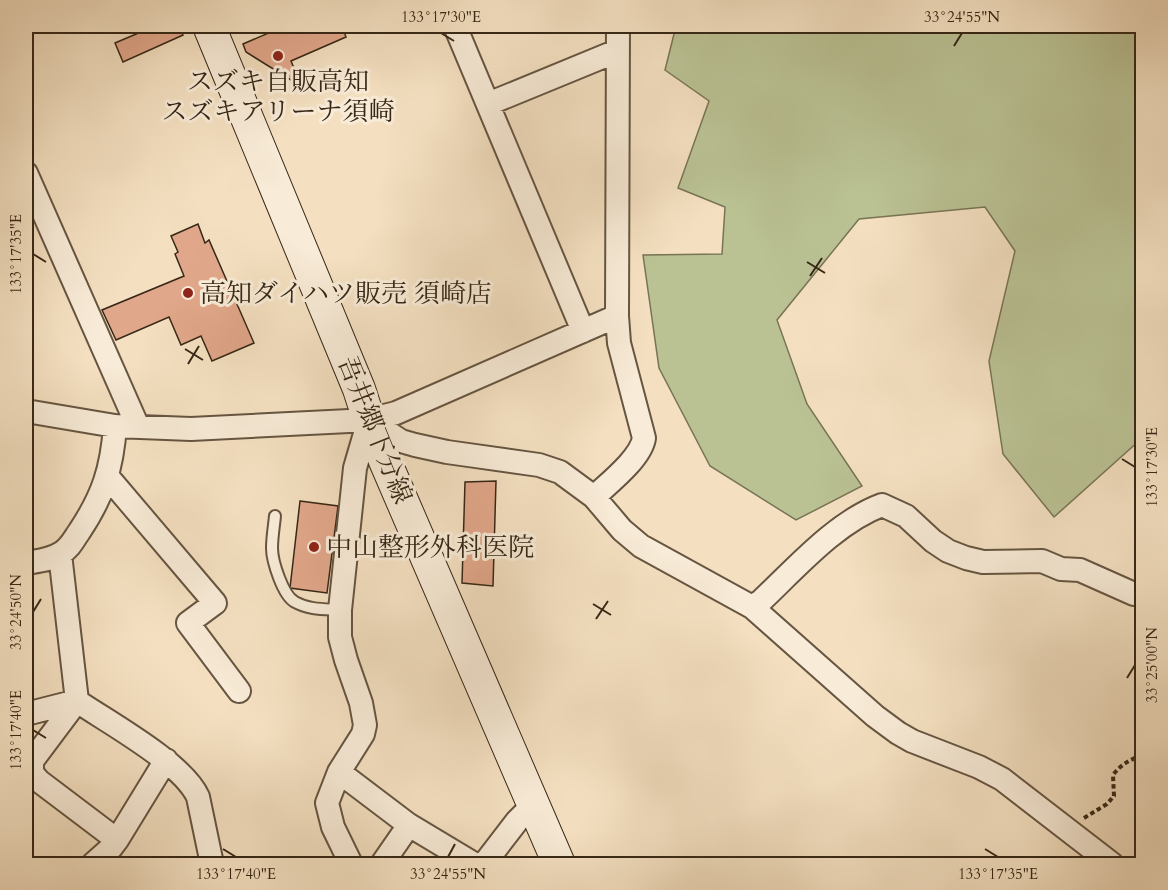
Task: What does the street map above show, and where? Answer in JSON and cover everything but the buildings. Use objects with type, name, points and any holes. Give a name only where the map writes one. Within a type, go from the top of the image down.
[{"type":"main road","name":"吾井郷下分線","points":[[209,26],[359,389],[369,420],[532,806],[563,863]]},
{"type":"street","points":[[455,26],[583,331]]},
{"type":"street","points":[[594,497],[633,458],[643,445],[644,438],[619,343],[617,316],[618,26]]},
{"type":"street","points":[[488,104],[617,51]]},
{"type":"street","points":[[26,563],[45,560],[60,554],[69,547],[92,512],[127,427],[27,180]]},
{"type":"street","points":[[26,411],[127,427],[191,429],[369,420],[396,413],[617,316]]},
{"type":"street","points":[[369,420],[401,441],[408,443],[447,452],[539,465],[560,472],[594,497],[622,530],[641,546],[752,607],[875,716],[898,733],[912,741],[980,767],[1002,779],[1112,864]]},
{"type":"street","points":[[351,864],[329,817],[327,803],[339,772],[363,734],[365,726],[361,703],[340,637],[340,610],[355,468],[369,420]]},
{"type":"street","points":[[108,477],[215,603],[188,623],[239,691]]},
{"type":"street","points":[[752,607],[829,538],[864,512],[882,505],[906,516],[933,541],[948,551],[966,558],[983,562],[1042,561],[1061,569],[1080,570],[1134,594],[1143,593]]},
{"type":"street","points":[[60,554],[77,701],[32,761],[32,773],[39,781],[117,840]]},
{"type":"street","points":[[26,714],[77,701],[166,760],[194,787],[212,864]]},
{"type":"street","points":[[93,864],[117,840],[166,760]]},
{"type":"street","points":[[339,772],[409,825],[474,864]]},
{"type":"street","points":[[484,864],[517,821],[532,806]]},
{"type":"street","points":[[382,864],[409,825]]},
{"type":"lane","points":[[275,516],[272,550],[279,577],[288,596],[294,602],[313,609],[340,610]]},
{"type":"green space","points":[[676,26],[1142,26],[1142,442],[1140,440],[1054,517],[1003,454],[989,361],[1015,251],[985,207],[859,219],[777,320],[807,404],[862,486],[796,520],[710,466],[659,368],[643,255],[722,254],[725,207],[678,188],[709,101],[665,70]]},
{"type":"place","name":"スズキ自販高知 スズキアリーナ須崎","points":[[278,56]]},
{"type":"place","name":"高知ダイハツ販売 須崎店","points":[[188,293]]},
{"type":"place","name":"中山整形外科医院","points":[[314,547]]}]
